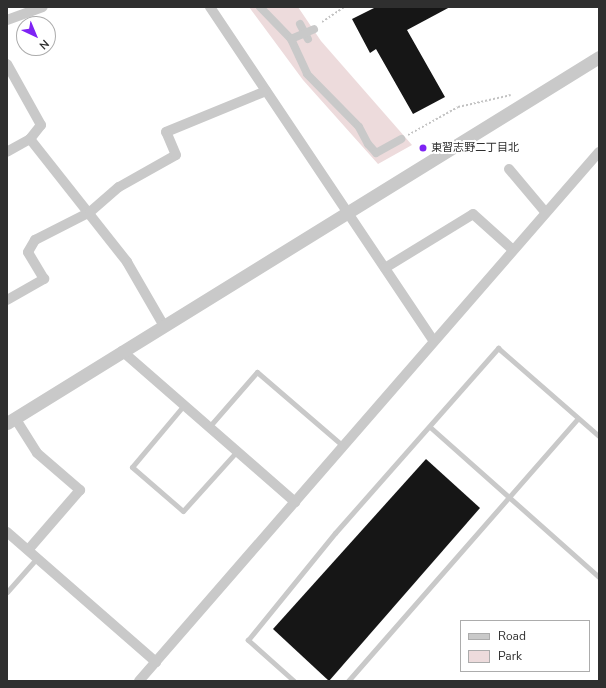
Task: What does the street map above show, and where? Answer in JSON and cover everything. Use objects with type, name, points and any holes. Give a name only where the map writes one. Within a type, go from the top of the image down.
[{"type":"street","points":[[7,20],[43,7]]},
{"type":"street","points":[[210,7],[434,341]]},
{"type":"street","points":[[260,7],[291,39],[306,74],[360,127],[368,144],[376,153],[401,139]]},
{"type":"street","points":[[300,24],[306,36]]},
{"type":"street","points":[[291,39],[306,36],[314,29]]},
{"type":"street","points":[[28,550],[80,490],[38,453],[11,420],[347,211],[599,57]]},
{"type":"street","points":[[7,64],[41,125],[30,139],[7,152]]},
{"type":"street","points":[[7,300],[44,279],[28,252],[35,240],[90,212],[119,187],[176,155],[166,132],[266,91]]},
{"type":"street","points":[[30,139],[38,153],[90,212],[127,262],[164,326]]},
{"type":"street","points":[[139,681],[599,152]]},
{"type":"street","points":[[509,169],[546,213]]},
{"type":"street","points":[[385,268],[473,214],[513,250]]},
{"type":"street","points":[[122,351],[295,502]]},
{"type":"street","points":[[7,532],[156,662]]},
{"type":"lane","points":[[294,681],[248,640],[335,533],[430,427],[498,348],[599,436]]},
{"type":"lane","points":[[208,427],[257,372],[343,446]]},
{"type":"lane","points":[[184,405],[132,467],[183,511],[237,451]]},
{"type":"lane","points":[[348,681],[578,418]]},
{"type":"lane","points":[[430,427],[599,577]]},
{"type":"lane","points":[[7,592],[37,558]]},
{"type":"path","points":[[314,29],[344,7]]},
{"type":"path","points":[[401,139],[458,107],[511,95]]},
{"type":"green space","points":[[249,7],[298,7],[321,41],[412,145],[378,164],[303,80]]},
{"type":"building","points":[[376,7],[450,7],[407,30],[445,97],[413,114],[376,49],[370,53],[352,19]]},
{"type":"building","points":[[426,459],[480,508],[329,681],[273,629]]},
{"type":"place","name":"東習志野二丁目北","points":[[423,148]]}]
